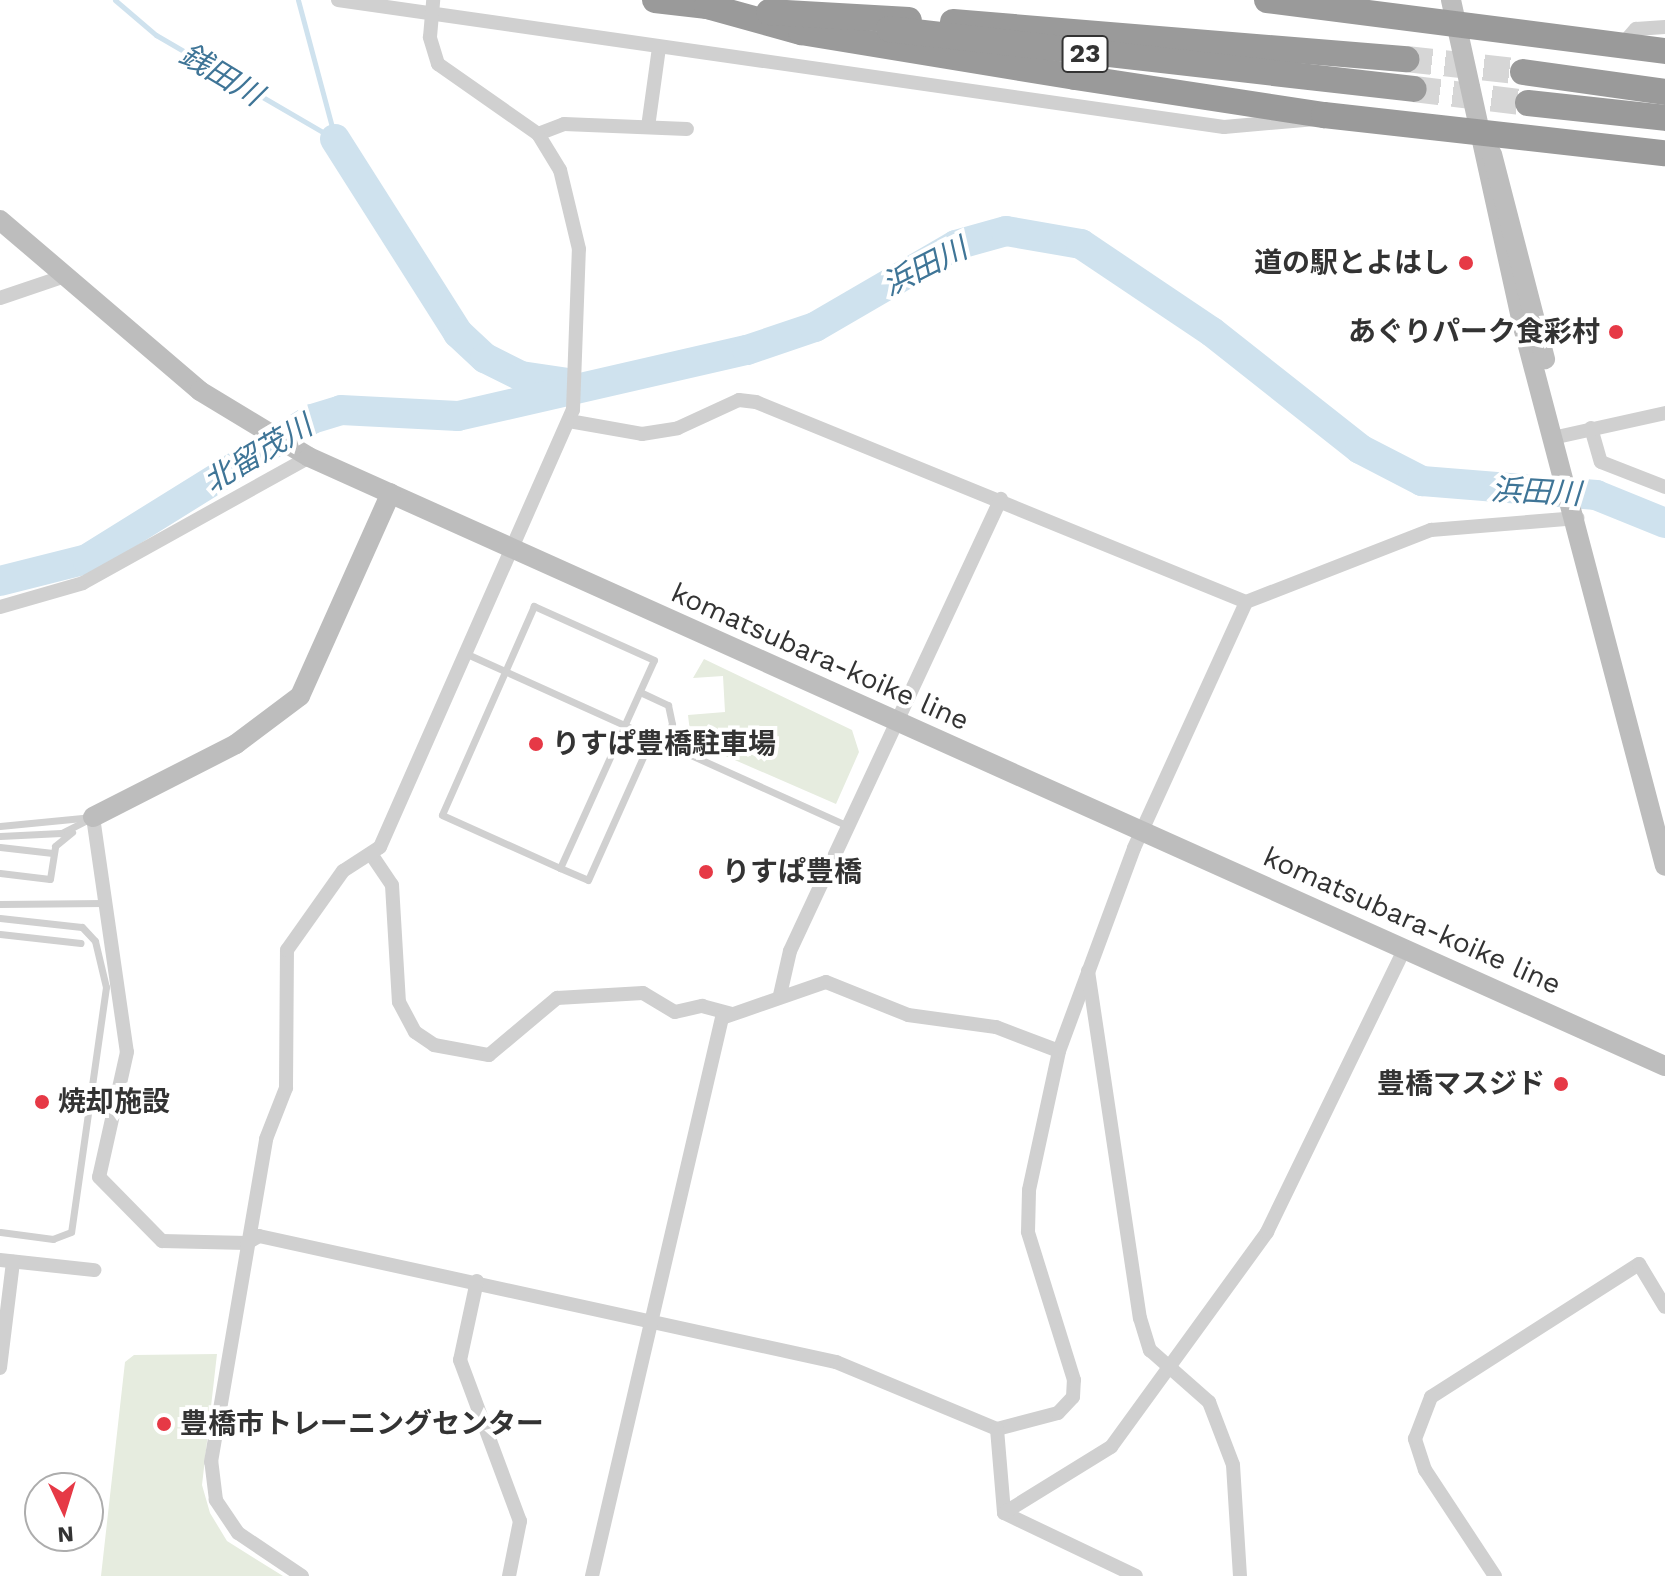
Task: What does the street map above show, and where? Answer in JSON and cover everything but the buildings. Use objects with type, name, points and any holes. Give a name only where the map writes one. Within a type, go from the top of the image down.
[{"type":"highway","name":"23","points":[[655,0],[1414,89]]},
{"type":"highway","points":[[1267,0],[1453,10],[1621,46],[1665,51]]},
{"type":"highway","name":"23","points":[[707,6],[801,32],[1324,115],[1665,153]]},
{"type":"highway","name":"23","points":[[757,11],[1406,59]]},
{"type":"highway","points":[[1523,72],[1665,92]]},
{"type":"highway","points":[[1528,103],[1665,118]]},
{"type":"main road","points":[[1453,10],[1482,132],[1504,181],[1557,437],[1665,866]]},
{"type":"main road","name":"komatsubara-koike line","points":[[0,220],[200,391],[304,454],[892,722],[1143,831],[1665,1066]]},
{"type":"main road","points":[[85,823],[236,744],[300,696],[391,493]]},
{"type":"street","points":[[338,0],[432,5],[659,48],[812,63],[1224,127],[1307,124],[1324,115]]},
{"type":"street","points":[[302,1576],[238,1533],[216,1500],[211,1462],[266,1139],[286,1088],[287,950],[343,871],[371,854],[467,654],[571,415],[577,349],[572,210],[538,134],[438,64],[432,5]]},
{"type":"street","points":[[1621,46],[1636,29],[1665,27]]},
{"type":"street","points":[[648,127],[659,48]]},
{"type":"street","points":[[538,134],[564,124],[687,129]]},
{"type":"street","points":[[0,298],[65,276]]},
{"type":"street","points":[[571,415],[642,434],[678,428],[739,400],[756,402],[1001,499],[1246,602],[1431,530],[1578,518]]},
{"type":"street","points":[[1557,437],[1665,413]]},
{"type":"street","points":[[1591,428],[1601,462],[1665,487]]},
{"type":"street","points":[[0,607],[83,583],[304,454]]},
{"type":"street","points":[[780,995],[790,951],[846,825],[892,722],[1001,499]]},
{"type":"street","points":[[85,823],[107,903],[127,1052],[99,1177],[162,1241],[247,1243],[259,1236],[477,1281],[836,1362],[997,1429],[1058,1413],[1073,1397],[1074,1380],[1028,1232],[1029,1190],[1059,1051],[1143,831],[1246,602]]},
{"type":"street","points":[[371,854],[392,885],[399,1002],[415,1032],[434,1045],[489,1055],[557,998],[643,993],[675,1012],[702,1006],[731,1014]]},
{"type":"street","points":[[1004,1513],[1111,1447],[1167,1371],[1290,1197],[1405,948]]},
{"type":"street","points":[[1088,971],[1140,1318],[1150,1350],[1167,1371],[1209,1402],[1233,1465],[1240,1576]]},
{"type":"street","points":[[592,1576],[715,1026],[731,1014],[780,995],[838,983],[908,1015],[996,1027],[1059,1051]]},
{"type":"street","points":[[0,1368],[7,1261],[94,1270]]},
{"type":"street","points":[[1495,1576],[1425,1470],[1415,1439],[1431,1397],[1639,1264],[1665,1307]]},
{"type":"street","points":[[477,1281],[460,1360],[520,1521],[509,1576]]},
{"type":"street","points":[[997,1429],[1004,1513]]},
{"type":"street","points":[[1004,1513],[1136,1576]]},
{"type":"lane","points":[[560,868],[654,660],[534,606],[442,815],[560,868],[588,880],[652,737]]},
{"type":"lane","points":[[467,654],[846,825]]},
{"type":"lane","points":[[640,692],[668,705],[672,724],[663,742]]},
{"type":"lane","points":[[0,826],[85,823]]},
{"type":"lane","points":[[0,836],[85,823]]},
{"type":"lane","points":[[0,873],[50,879],[53,853],[85,823]]},
{"type":"lane","points":[[0,847],[53,853]]},
{"type":"lane","points":[[0,904],[107,903]]},
{"type":"lane","points":[[0,918],[71,922],[90,933],[101,958],[106,987],[72,1205],[71,1232],[60,1238],[0,1232]]},
{"type":"lane","points":[[0,934],[80,943]]},
{"type":"shaded area","points":[[704,659],[852,730],[859,752],[836,804],[691,741],[688,715],[725,712],[723,676],[693,678]]},
{"type":"shaded area","name":"豊橋市トレーニングセンター","points":[[217,1354],[202,1485],[210,1513],[227,1541],[283,1576],[101,1576],[125,1362],[134,1355]]},
{"type":"waterway","name":"銭田川","points":[[115,0],[156,35],[335,139]]},
{"type":"waterway","points":[[298,0],[335,138]]},
{"type":"waterway","name":"浜田川","points":[[335,139],[458,333],[485,358],[521,376],[568,383]]},
{"type":"waterway","name":"浜田川","points":[[0,581],[87,559],[312,419],[341,410],[458,416],[747,350],[815,327],[956,245],[1006,231],[1081,244],[1212,332],[1360,449],[1422,481],[1596,495],[1665,523]]},
{"type":"tunnel","points":[[1406,59],[1523,72]]},
{"type":"tunnel","points":[[1414,89],[1528,103]]},
{"type":"place","name":"道の駅とよはし","points":[[1466,263]]},
{"type":"place","name":"あぐりパーク食彩村","points":[[1616,332]]},
{"type":"place","name":"りすぱ豊橋駐車場","points":[[536,744]]},
{"type":"place","name":"りすぱ豊橋","points":[[706,872]]},
{"type":"place","name":"豊橋マスジド","points":[[1561,1084]]},
{"type":"place","name":"焼却施設","points":[[42,1102]]},
{"type":"place","name":"豊橋市トレーニングセンター","points":[[164,1424]]},
{"type":"water label","name":"北留茂川","points":[[258,454]]}]
